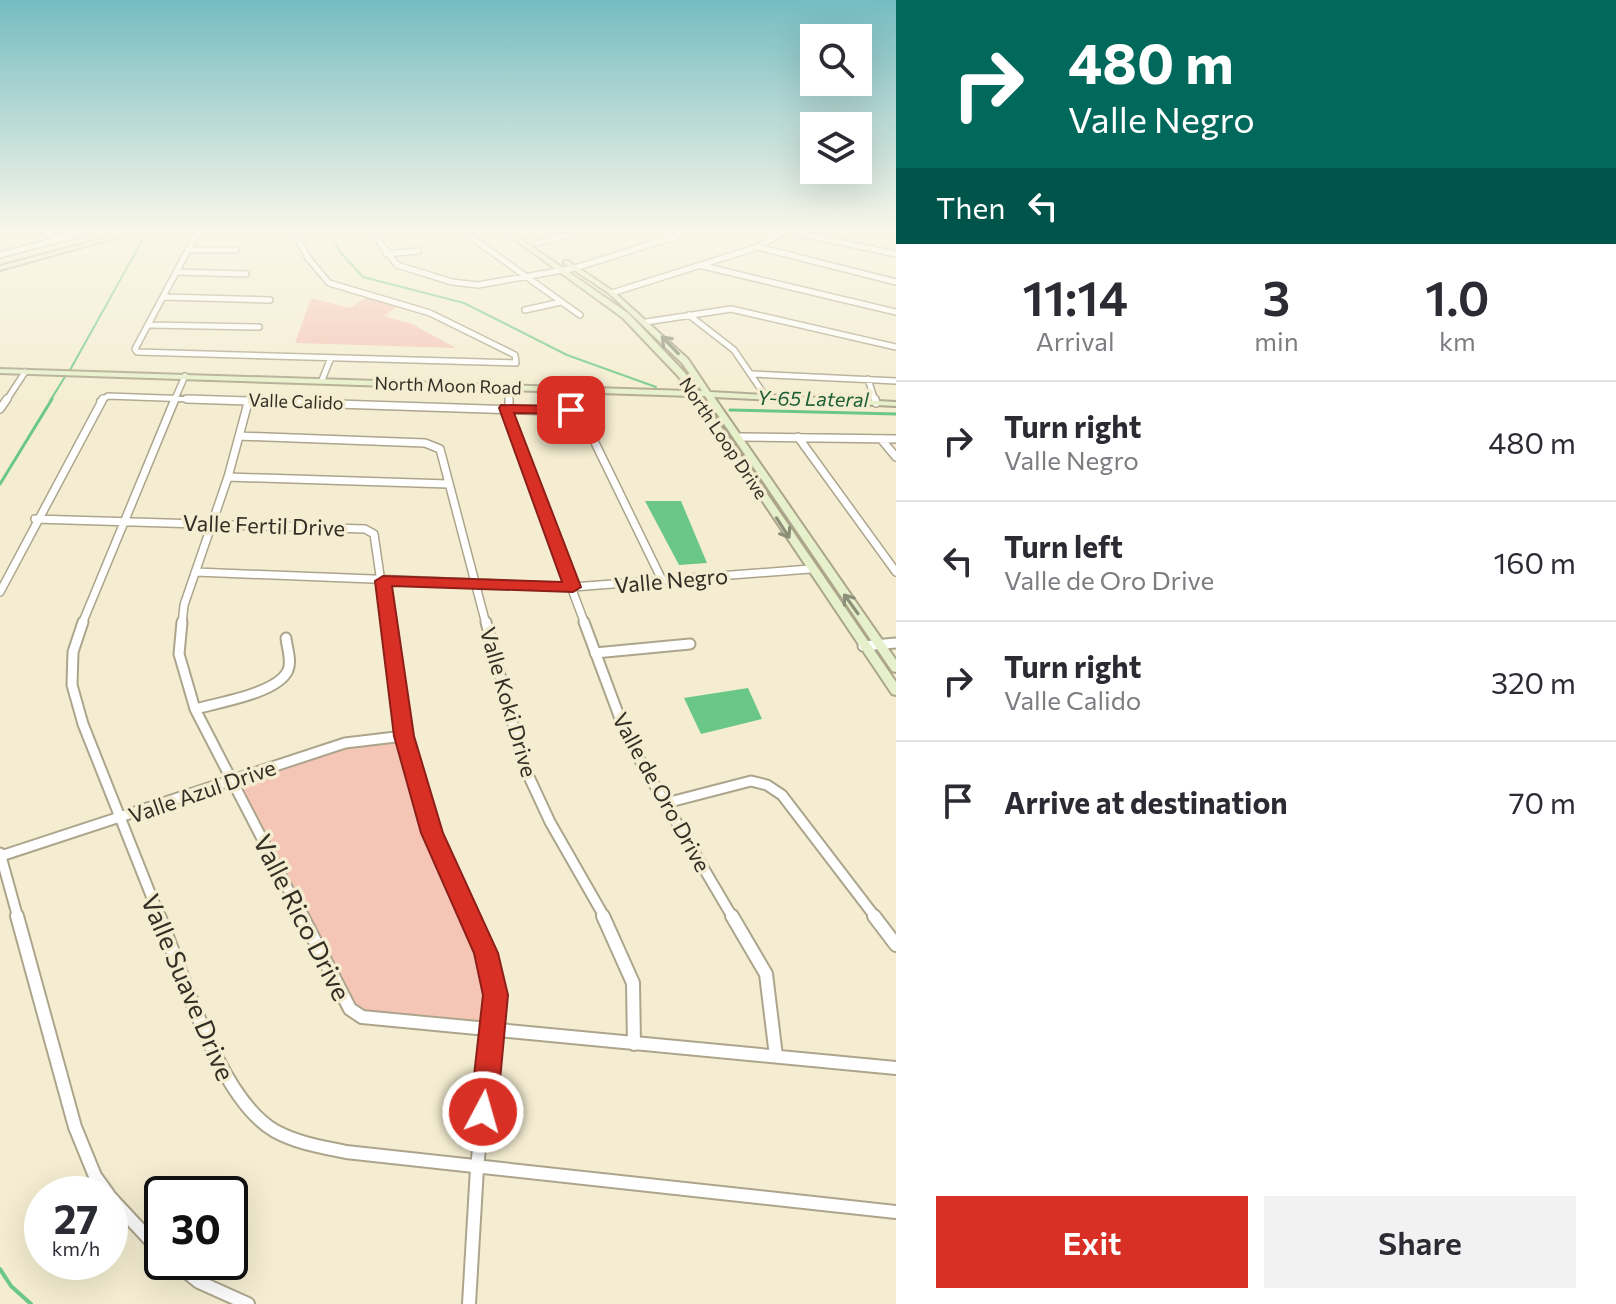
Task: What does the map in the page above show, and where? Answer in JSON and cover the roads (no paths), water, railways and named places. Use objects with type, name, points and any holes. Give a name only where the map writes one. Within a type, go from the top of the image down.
[{"type":"main road","name":"North Loop Drive","points":[[596,291],[626,316],[682,375],[810,569],[896,691]]},
{"type":"main road","name":"North Loop Drive","points":[[608,291],[646,322],[685,361],[896,668]]},
{"type":"main road","name":"North Moon Road","points":[[0,371],[709,394],[896,404]]},
{"type":"street","points":[[167,291],[135,349],[137,352],[516,363],[517,358],[430,313],[355,291]]},
{"type":"street","points":[[546,291],[580,315]]},
{"type":"street","points":[[612,293],[619,291]]},
{"type":"street","points":[[807,291],[896,312]]},
{"type":"street","points":[[164,297],[270,300]]},
{"type":"street","points":[[525,310],[561,302]]},
{"type":"street","points":[[646,322],[731,309],[896,347]]},
{"type":"street","points":[[689,315],[722,338],[752,374],[766,397]]},
{"type":"street","points":[[150,325],[259,327]]},
{"type":"street","points":[[802,338],[810,327]]},
{"type":"street","points":[[322,380],[330,360]]},
{"type":"street","points":[[1,407],[25,372]]},
{"type":"street","points":[[752,374],[896,381]]},
{"type":"street","name":"Valle Suave Drive","points":[[185,376],[82,620],[73,652],[72,685],[83,724],[119,819],[224,1074],[243,1107],[272,1130],[309,1144],[477,1168],[896,1212]]},
{"type":"street","points":[[868,379],[876,403]]},
{"type":"street","name":"Valle de Oro Drive","points":[[509,387],[506,408],[628,740],[766,974],[776,1056]]},
{"type":"street","name":"Valle Calido","points":[[35,519],[99,401],[108,396],[580,412],[662,580]]},
{"type":"street","name":"Valle Rico Drive","points":[[249,399],[228,477],[209,522],[179,631],[179,654],[195,709],[350,1009],[362,1017],[896,1068]]},
{"type":"street","name":"Valle Koki Drive","points":[[239,436],[436,445],[524,766],[550,822],[610,928],[633,983],[634,1044]]},
{"type":"street","points":[[739,437],[896,439]]},
{"type":"street","points":[[798,437],[896,572]]},
{"type":"street","points":[[881,439],[896,457]]},
{"type":"street","points":[[228,477],[448,484]]},
{"type":"street","points":[[0,592],[35,519]]},
{"type":"street","name":"Valle Fertil Drive","points":[[35,519],[209,522],[365,529],[374,534],[404,736],[432,833],[486,953],[495,995],[477,1168],[469,1304]]},
{"type":"street","name":"Valle Negro","points":[[196,572],[573,587],[810,569]]},
{"type":"street","points":[[195,709],[272,687],[284,678],[289,668],[286,638]]},
{"type":"street","points":[[863,646],[896,643]]},
{"type":"street","points":[[595,653],[690,644]]},
{"type":"street","name":"Valle Azul Drive","points":[[1,854],[119,819],[345,743],[404,736]]},
{"type":"street","points":[[666,803],[751,781],[767,785],[782,795],[896,945]]},
{"type":"street","points":[[1,854],[75,1127],[95,1176]]},
{"type":"street","points":[[128,1216],[144,1234]]},
{"type":"street","points":[[196,1280],[248,1304]]},
{"type":"waterway","points":[[70,370],[114,291]]},
{"type":"waterway","name":"Y-65 Lateral","points":[[417,291],[464,303],[567,355],[656,387]]},
{"type":"waterway","points":[[50,401],[66,375]]},
{"type":"waterway","points":[[0,484],[52,399]]},
{"type":"waterway","name":"Y-65 Lateral","points":[[730,410],[896,414]]},
{"type":"waterway","points":[[0,1269],[11,1286],[31,1304]]}]
